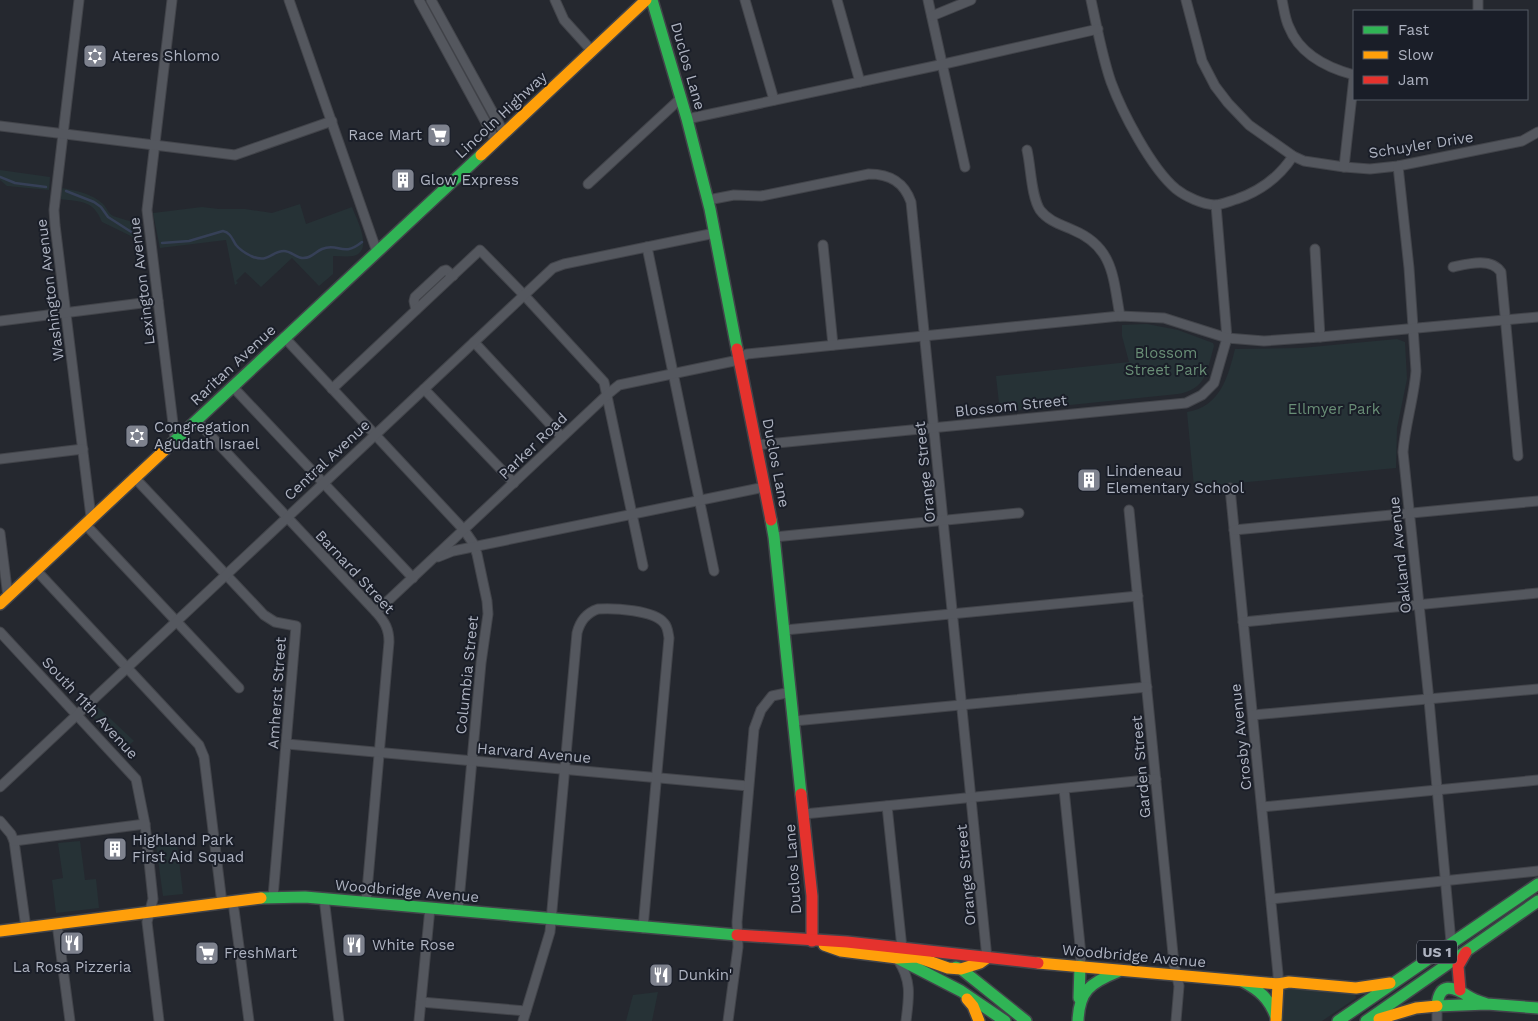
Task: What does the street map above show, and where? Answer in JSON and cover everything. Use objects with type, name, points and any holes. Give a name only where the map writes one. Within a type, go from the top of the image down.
[{"type":"main road","name":"Lincoln Highway","points":[[377,252],[646,0]]},
{"type":"main road","name":"Duclos Lane","points":[[652,0],[687,119],[708,200],[774,537],[812,896],[812,941]]},
{"type":"main road","name":"Raritan Avenue","points":[[4,600],[134,476],[377,252]]},
{"type":"main road","name":"US 1","points":[[1338,1021],[1538,884]]},
{"type":"main road","name":"Woodbridge Avenue","points":[[0,931],[273,897],[324,898],[643,928],[812,941],[841,951],[987,958],[1278,984],[1289,982],[1356,988],[1396,981]]},
{"type":"main road","name":"US 1","points":[[1366,1021],[1538,901]]},
{"type":"main road","points":[[1460,990],[1458,966],[1466,952]]},
{"type":"main road","points":[[899,953],[938,966],[961,969],[1026,1021]]},
{"type":"main road","points":[[899,953],[1005,1021]]},
{"type":"main road","name":"Woodbridge Avenue","points":[[961,969],[980,963],[987,958]]},
{"type":"main road","points":[[1078,1021],[1080,966]]},
{"type":"main road","points":[[1079,998],[1093,983],[1102,977],[1120,970]]},
{"type":"main road","points":[[1242,981],[1265,995],[1271,1004],[1276,1020]]},
{"type":"main road","points":[[1276,1020],[1278,984]]},
{"type":"main road","points":[[1437,1006],[1438,995],[1446,988],[1460,990],[1469,998],[1487,1004]]},
{"type":"main road","points":[[961,991],[973,1006],[979,1021]]},
{"type":"main road","points":[[1372,1021],[1416,1008],[1437,1006],[1487,1004],[1538,1008]]},
{"type":"street","name":"Washington Avenue","points":[[79,0],[54,210],[82,449],[88,520]]},
{"type":"street","name":"Lexington Avenue","points":[[172,0],[147,210],[175,440]]},
{"type":"street","points":[[289,0],[377,252]]},
{"type":"street","points":[[419,0],[500,137]]},
{"type":"street","points":[[431,0],[451,36],[500,137]]},
{"type":"street","points":[[555,0],[564,20],[592,50]]},
{"type":"street","points":[[745,0],[774,100]]},
{"type":"street","points":[[837,0],[860,82]]},
{"type":"street","points":[[928,0],[966,167]]},
{"type":"street","points":[[932,16],[971,0]]},
{"type":"street","points":[[1091,0],[1111,82],[1128,120],[1170,183],[1182,193],[1216,205],[1253,193],[1278,175],[1293,156]]},
{"type":"street","name":"Schuyler Drive","points":[[1186,0],[1202,61],[1228,103],[1249,125],[1293,156],[1304,161],[1370,169],[1398,166],[1522,141],[1538,132]]},
{"type":"street","points":[[1282,0],[1290,30],[1308,53],[1323,64],[1353,76]]},
{"type":"street","points":[[687,119],[1098,29]]},
{"type":"street","points":[[442,41],[451,36]]},
{"type":"street","points":[[1344,167],[1353,85]]},
{"type":"street","points":[[588,184],[681,98]]},
{"type":"street","points":[[0,126],[235,155],[332,121]]},
{"type":"street","points":[[1027,150],[1034,195],[1041,211],[1057,223],[1090,238],[1101,249],[1112,275],[1120,316]]},
{"type":"street","name":"Oakland Avenue","points":[[1398,166],[1414,328],[1416,371],[1415,387],[1404,434],[1403,452],[1420,604],[1452,942]]},
{"type":"street","name":"Orange Street","points":[[708,200],[734,195],[761,196],[869,174],[878,174],[896,180],[908,193],[911,202],[926,336],[987,958]]},
{"type":"street","points":[[1216,205],[1227,338]]},
{"type":"street","name":"Central Avenue","points":[[0,787],[553,268],[715,233]]},
{"type":"street","points":[[823,245],[832,345]]},
{"type":"street","points":[[647,247],[714,571]]},
{"type":"street","points":[[1315,249],[1320,337]]},
{"type":"street","points":[[332,389],[480,250],[604,382],[643,566]]},
{"type":"street","points":[[1453,267],[1478,263],[1494,265],[1501,272],[1518,456]]},
{"type":"street","points":[[0,321],[158,301]]},
{"type":"street","name":"Parker Road","points":[[376,612],[608,394],[620,385],[734,361],[747,354],[1120,316],[1164,318],[1227,338],[1264,341],[1538,317]]},
{"type":"street","name":"Columbia Street","points":[[284,338],[464,530],[475,547],[488,614],[481,663],[458,911]]},
{"type":"street","name":"Blossom Street","points":[[757,445],[1186,403],[1202,396],[1214,383],[1227,338]]},
{"type":"street","points":[[474,342],[562,437]]},
{"type":"street","points":[[232,386],[413,578]]},
{"type":"street","points":[[424,389],[514,483]]},
{"type":"street","name":"Barnard Street","points":[[196,420],[385,622],[389,634],[366,902]]},
{"type":"street","points":[[0,460],[82,449]]},
{"type":"street","name":"Amherst Street","points":[[134,476],[269,619],[282,624],[296,626],[273,897]]},
{"type":"street","points":[[433,558],[453,551],[765,487]]},
{"type":"street","name":"Crosby Avenue","points":[[1230,488],[1278,984]]},
{"type":"street","points":[[1234,530],[1538,501]]},
{"type":"street","name":"Garden Street","points":[[1129,510],[1174,964],[1179,986],[1176,1021]]},
{"type":"street","points":[[774,537],[1019,513]]},
{"type":"street","points":[[88,520],[239,688]]},
{"type":"street","points":[[0,533],[4,600]]},
{"type":"street","points":[[36,570],[194,739],[202,752],[248,1021]]},
{"type":"street","points":[[1243,622],[1538,593]]},
{"type":"street","points":[[785,630],[1138,596]]},
{"type":"street","points":[[523,1021],[550,932],[578,626],[582,619],[592,611],[605,609],[654,615],[668,629],[669,638],[643,928]]},
{"type":"street","name":"South 11th Avenue","points":[[0,632],[134,775],[137,782],[153,899],[147,922],[159,1021]]},
{"type":"street","points":[[794,721],[1147,687]]},
{"type":"street","points":[[1253,715],[1538,689]]},
{"type":"street","points":[[728,1021],[738,947],[737,922],[754,729],[761,710],[772,696],[791,692]]},
{"type":"street","name":"Harvard Avenue","points":[[287,744],[748,786]]},
{"type":"street","points":[[804,814],[1156,779]]},
{"type":"street","points":[[1262,807],[1538,780]]},
{"type":"street","points":[[1064,789],[1081,955],[1080,966]]},
{"type":"street","points":[[887,806],[899,953],[909,986],[906,1021]]},
{"type":"street","points":[[0,821],[11,834],[14,841],[26,928]]},
{"type":"street","points":[[14,841],[144,824]]},
{"type":"street","points":[[1271,899],[1538,871]]},
{"type":"street","points":[[324,898],[340,1021]]},
{"type":"street","points":[[419,1021],[430,908]]},
{"type":"street","points":[[57,924],[70,1021]]},
{"type":"street","points":[[421,1002],[526,1011]]},
{"type":"street","points":[[1437,1006],[1437,1021]]},
{"type":"green space","points":[[0,170],[50,177],[49,190],[7,186],[0,180]]},
{"type":"green space","points":[[62,188],[89,195],[103,204],[113,216],[142,225],[141,238],[135,238],[102,222],[95,210],[86,203],[60,199]]},
{"type":"green space","points":[[300,204],[306,224],[352,207],[362,234],[363,242],[359,253],[353,256],[333,256],[333,274],[319,286],[292,258],[261,287],[245,272],[236,281],[238,283],[235,285],[226,240],[160,248],[153,213],[202,207],[245,209],[272,213]]},
{"type":"green space","name":"Blossom Street Park","points":[[1147,324],[1178,330],[1213,343],[1214,346],[1207,370],[1195,388],[1178,394],[1000,412],[996,376],[1129,362],[1122,336],[1122,325]]},
{"type":"green space","name":"Ellmyer Park","points":[[1397,339],[1405,342],[1407,379],[1397,428],[1396,468],[1194,487],[1187,412],[1198,409],[1215,397],[1225,380],[1235,349],[1301,348]]},
{"type":"green space","points":[[98,707],[134,741],[125,748],[90,714]]},
{"type":"green space","points":[[176,835],[183,894],[163,896],[155,838]]},
{"type":"green space","points":[[80,841],[85,880],[96,879],[99,908],[56,913],[52,880],[63,878],[58,843]]},
{"type":"green space","points":[[1282,987],[1355,992],[1356,998],[1322,1021],[1282,1021]]},
{"type":"green space","points":[[658,992],[652,1021],[626,1021],[633,995]]},
{"type":"waterway","points":[[0,177],[15,183],[46,187]]},
{"type":"waterway","points":[[66,191],[94,202],[101,207],[108,217],[136,235],[139,235]]},
{"type":"waterway","points":[[162,243],[189,241],[223,231],[230,235],[236,245],[243,251],[251,256],[262,259],[284,251],[305,258],[328,247],[350,249],[362,242]]},
{"type":"traffic: fast","points":[[652,0],[687,119],[710,209],[737,349]]},
{"type":"traffic: fast","points":[[168,447],[481,155]]},
{"type":"traffic: fast","points":[[771,520],[801,794]]},
{"type":"traffic: fast","points":[[1338,1021],[1538,884]]},
{"type":"traffic: fast","points":[[261,898],[305,897],[737,935]]},
{"type":"traffic: fast","points":[[1366,1021],[1538,901]]},
{"type":"traffic: fast","points":[[899,959],[961,991],[1005,1021]]},
{"type":"traffic: fast","points":[[1079,998],[1080,966]]},
{"type":"traffic: fast","points":[[956,967],[1026,1021]]},
{"type":"traffic: fast","points":[[1078,1021],[1081,1002],[1088,989],[1093,984],[1117,972]]},
{"type":"traffic: fast","points":[[1242,981],[1263,995],[1276,1017]]},
{"type":"traffic: fast","points":[[1487,1004],[1457,990],[1448,988],[1441,993],[1437,1006],[1487,1004],[1538,1008]]},
{"type":"traffic: slow","points":[[481,155],[646,0]]},
{"type":"traffic: slow","points":[[0,604],[168,447]]},
{"type":"traffic: slow","points":[[0,931],[261,898]]},
{"type":"traffic: slow","points":[[824,945],[841,951],[897,958],[917,957],[948,968],[961,969],[980,963],[987,958]]},
{"type":"traffic: slow","points":[[1038,963],[1278,984]]},
{"type":"traffic: slow","points":[[1276,1021],[1278,984],[1289,982],[1356,988],[1390,983]]},
{"type":"traffic: slow","points":[[967,999],[973,1006],[979,1021]]},
{"type":"traffic: slow","points":[[1379,1019],[1416,1008],[1437,1006]]},
{"type":"traffic: jam","points":[[737,349],[771,520]]},
{"type":"traffic: jam","points":[[801,794],[812,896],[812,941]]},
{"type":"traffic: jam","points":[[737,935],[847,942],[1038,963]]},
{"type":"traffic: jam","points":[[1460,990],[1458,966],[1466,952]]},
{"type":"place","name":"Ateres Shlomo","points":[[95,56]]},
{"type":"place","name":"Race Mart","points":[[439,135]]},
{"type":"place","name":"Glow Express","points":[[403,180]]},
{"type":"place","name":"Congregation Agudath Israel","points":[[137,436]]},
{"type":"place","name":"Lindeneau Elementary School","points":[[1089,480]]},
{"type":"place","name":"Highland Park First Aid Squad","points":[[115,849]]},
{"type":"place","name":"La Rosa Pizzeria","points":[[72,943]]},
{"type":"place","name":"White Rose","points":[[354,945]]},
{"type":"place","name":"FreshMart","points":[[207,953]]},
{"type":"place","name":"Dunkin'","points":[[661,975]]}]
